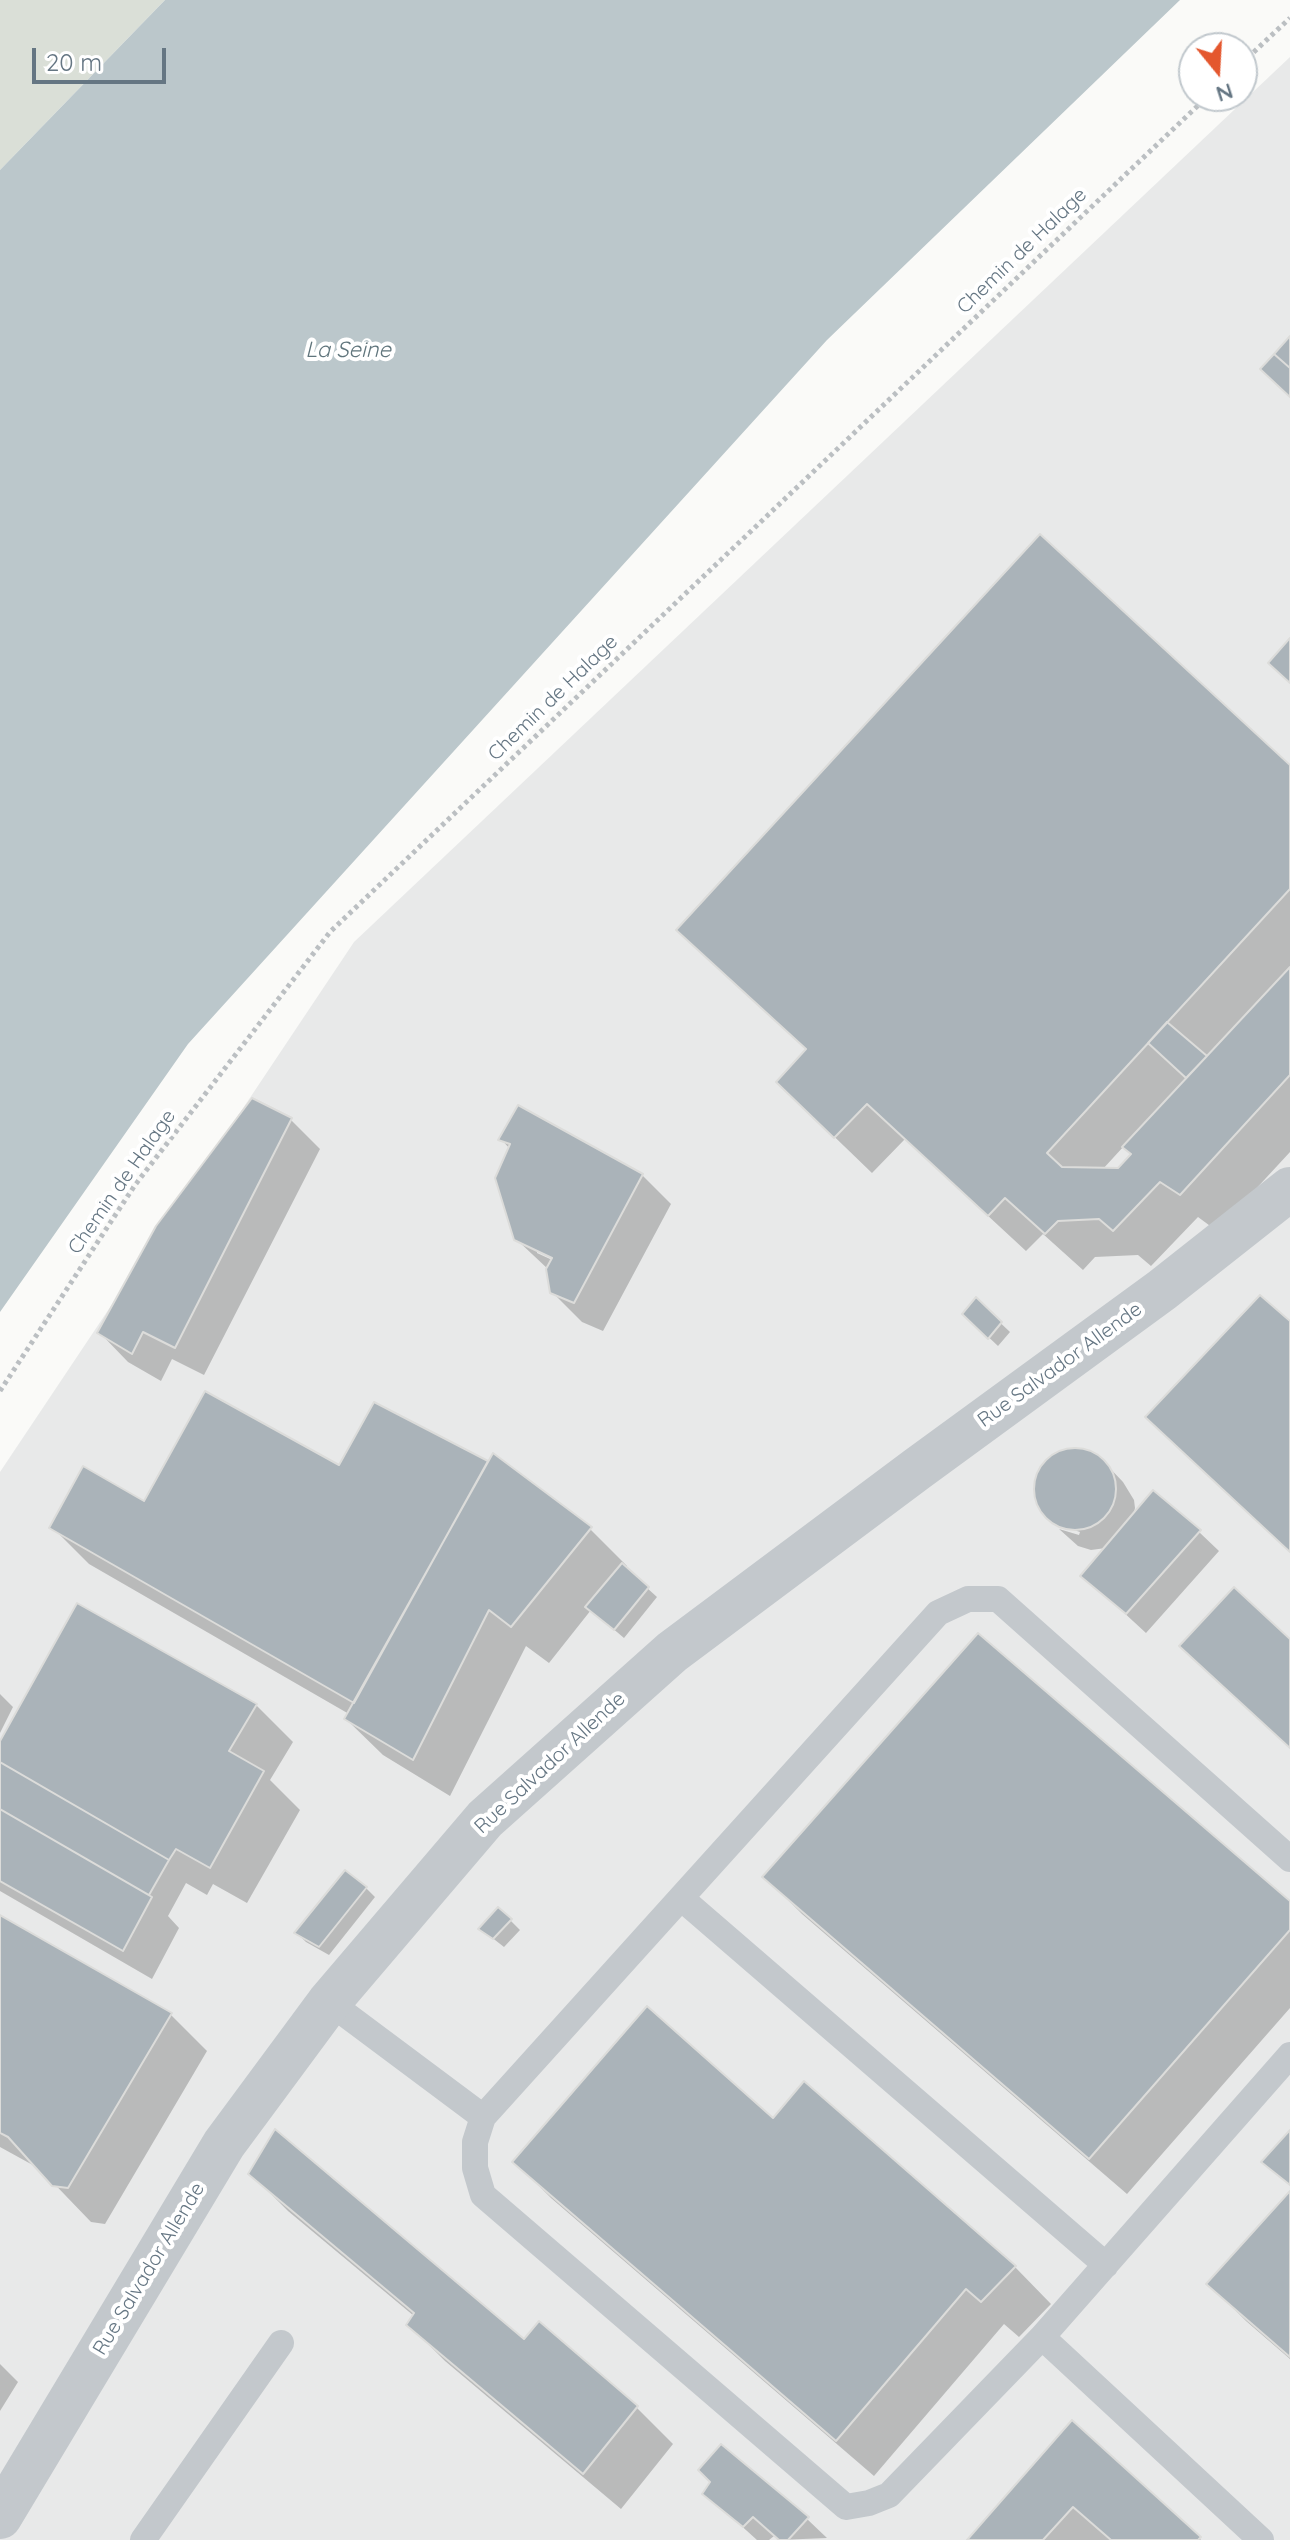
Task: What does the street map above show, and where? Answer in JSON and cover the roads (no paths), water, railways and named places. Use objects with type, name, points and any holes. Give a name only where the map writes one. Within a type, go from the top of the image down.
[{"type":"street","name":"Rue Salvador Allende","points":[[0,2517],[224,2144],[329,2002],[485,1819],[672,1652],[1162,1290],[1290,1189]]},
{"type":"lane","points":[[1290,1859],[998,1599],[968,1599],[938,1613],[483,2117],[475,2142],[475,2168],[483,2195],[846,2507],[889,2495],[1042,2337],[1290,2055]]},
{"type":"lane","points":[[681,1898],[1106,2265]]},
{"type":"lane","points":[[329,2002],[483,2117]]},
{"type":"lane","points":[[1042,2337],[1261,2540]]},
{"type":"lane","points":[[143,2540],[281,2343]]},
{"type":"water","name":"La Seine","points":[[165,0],[1180,0],[827,340],[188,1044],[0,1312],[0,170]]}]
